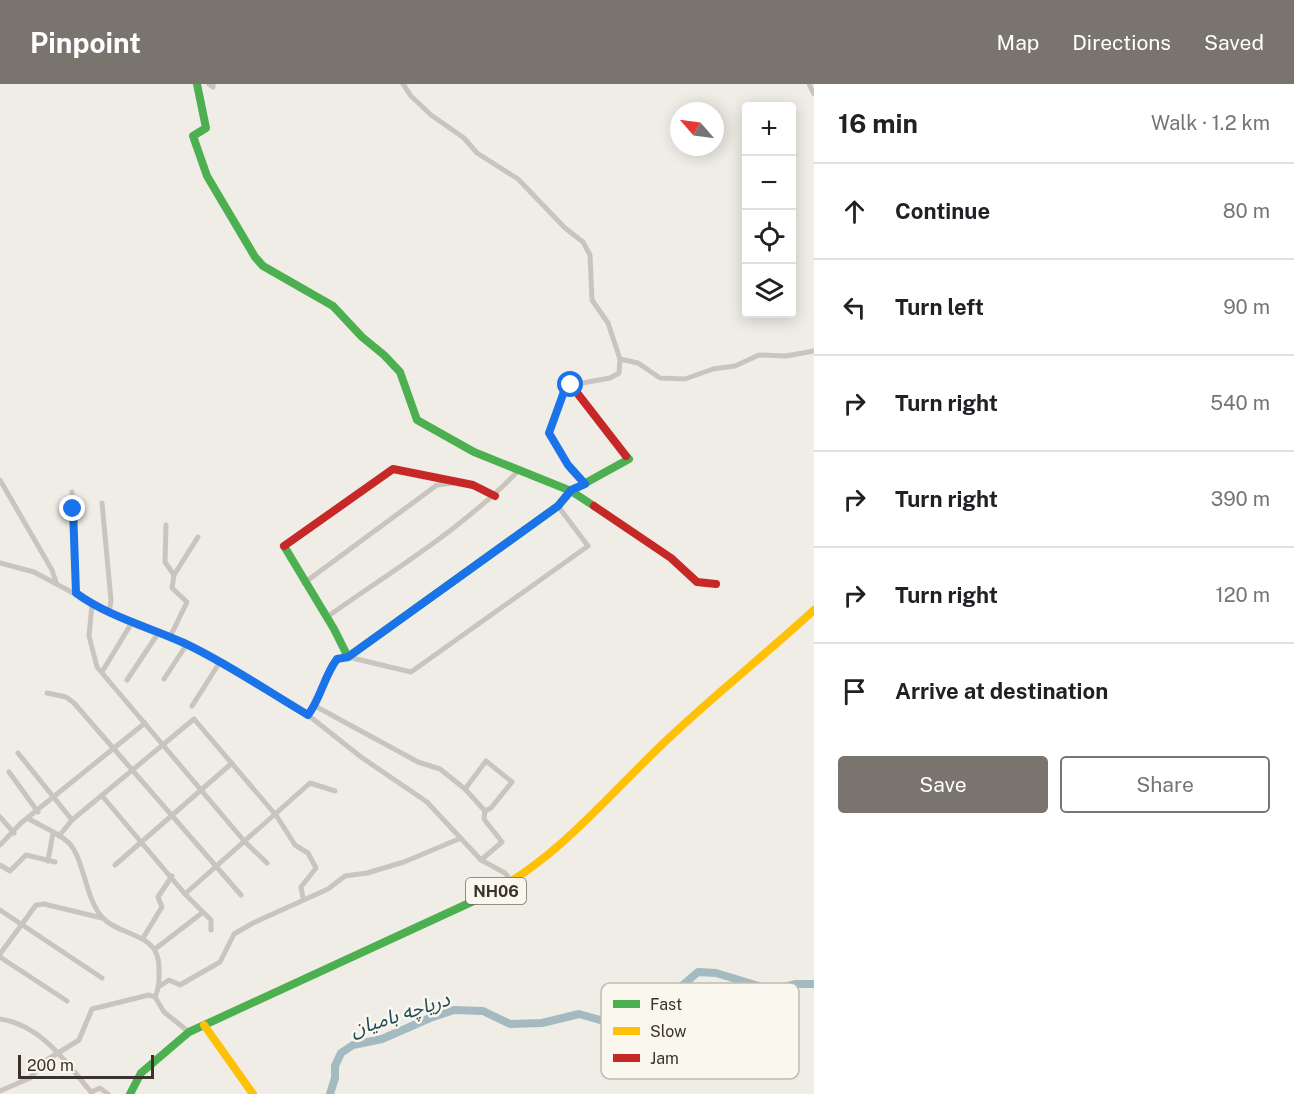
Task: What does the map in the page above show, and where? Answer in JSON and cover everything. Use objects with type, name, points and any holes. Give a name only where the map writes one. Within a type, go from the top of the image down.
[{"type":"street","points":[[197,84],[206,128],[193,136],[199,158],[255,257],[263,266],[333,306],[362,337],[384,355],[400,372],[417,420],[474,452],[571,490],[670,558],[697,582],[716,584]]},
{"type":"street","points":[[403,84],[411,96],[431,115],[464,138],[477,153],[518,179],[565,228],[584,242],[590,255],[592,300],[608,323],[620,359],[619,373],[610,378],[566,386],[549,433],[568,465],[585,484]]},
{"type":"street","points":[[809,84],[814,94]]},
{"type":"street","points":[[620,359],[638,363],[660,378],[685,379],[713,369],[735,366],[759,355],[786,356],[814,351]]},
{"type":"street","points":[[348,657],[558,506],[571,490],[629,459],[571,385]]},
{"type":"street","points":[[348,657],[338,632],[304,583],[283,547],[393,469],[474,486],[495,496]]},
{"type":"street","points":[[327,617],[466,520],[495,496],[520,469]]},
{"type":"street","points":[[0,480],[52,570],[56,582]]},
{"type":"street","points":[[304,583],[437,485],[458,483]]},
{"type":"street","points":[[72,492],[76,593]]},
{"type":"street","points":[[102,503],[111,600],[109,613]]},
{"type":"street","points":[[308,715],[315,706],[330,668],[337,659],[348,657],[411,672],[588,546],[558,506]]},
{"type":"street","points":[[166,525],[165,562],[174,575]]},
{"type":"street","points":[[170,637],[187,602],[172,588],[174,575],[198,537]]},
{"type":"street","points":[[0,563],[34,572],[131,624],[159,632],[187,644],[308,715],[361,757],[427,802],[481,860],[505,873],[512,882]]},
{"type":"street","points":[[92,605],[89,636],[97,666],[245,842],[267,863]]},
{"type":"street","name":"NH06","points":[[130,1094],[141,1073],[189,1032],[460,909],[512,882],[576,829],[671,736],[748,671],[814,610]]},
{"type":"street","points":[[102,672],[131,624]]},
{"type":"street","points":[[127,680],[159,632]]},
{"type":"street","points":[[164,679],[187,644]]},
{"type":"street","points":[[192,706],[220,662]]},
{"type":"street","points":[[47,693],[66,698],[74,703],[241,895]]},
{"type":"street","points":[[315,706],[418,762],[440,769],[465,789],[485,811],[484,819],[502,842],[481,860]]},
{"type":"street","points":[[48,861],[56,835],[194,719],[275,814],[295,845],[308,853],[316,868],[301,887],[303,898]]},
{"type":"street","points":[[0,844],[145,723]]},
{"type":"street","points":[[18,753],[72,820]]},
{"type":"street","points":[[465,789],[486,761],[512,782],[491,808],[485,811]]},
{"type":"street","points":[[115,865],[232,763]]},
{"type":"street","points":[[9,772],[38,812]]},
{"type":"street","points":[[185,894],[310,783],[335,791]]},
{"type":"street","points":[[103,797],[185,894],[202,913],[212,920],[211,930]]},
{"type":"street","points":[[0,818],[14,833]]},
{"type":"street","points":[[29,819],[68,842],[77,856],[81,873],[102,918]]},
{"type":"street","points":[[160,986],[169,980],[180,984],[220,962],[234,934],[303,898],[328,889],[345,876],[367,873],[404,862],[460,838]]},
{"type":"street","points":[[0,865],[10,871],[26,855],[56,862]]},
{"type":"street","points":[[142,938],[162,907],[158,897],[172,876]]},
{"type":"street","points":[[67,1001],[0,956],[36,905],[44,904],[102,918],[142,938],[155,949],[159,957],[160,986],[155,997]]},
{"type":"street","points":[[0,910],[102,978]]},
{"type":"street","points":[[155,949],[202,913]]},
{"type":"street","points":[[0,1090],[30,1078],[45,1061],[79,1040],[92,1009],[149,995],[155,997],[164,1012],[189,1032]]},
{"type":"street","points":[[0,1019],[14,1022],[39,1035],[58,1053],[91,1092],[100,1088],[108,1094]]},
{"type":"street","points":[[204,1025],[253,1094]]},
{"type":"waterway","name":"دریاچه بامیان","points":[[685,983],[698,972],[716,973],[749,983]]},
{"type":"waterway","name":"دریاچه بامیان","points":[[799,984],[814,984]]},
{"type":"waterway","name":"دریاچه بامیان","points":[[330,1094],[335,1078],[335,1066],[341,1053],[353,1045],[382,1039],[454,1010],[483,1011],[510,1024],[542,1023],[579,1014],[601,1020]]},
{"type":"traffic: fast","points":[[197,84],[206,128],[193,136],[207,176],[255,257],[263,266],[333,306],[362,337],[384,355],[400,372],[417,420],[474,452],[571,491],[594,506]]},
{"type":"traffic: fast","points":[[284,546],[334,629],[348,657],[558,506],[571,491],[629,459],[626,456]]},
{"type":"traffic: fast","points":[[130,1094],[141,1073],[189,1032],[491,893]]},
{"type":"traffic: slow","points":[[491,893],[516,878],[563,841],[670,737],[814,610]]},
{"type":"traffic: slow","points":[[204,1025],[253,1094]]},
{"type":"traffic: jam","points":[[571,385],[626,456]]},
{"type":"traffic: jam","points":[[284,546],[393,469],[473,485],[495,496]]},
{"type":"traffic: jam","points":[[594,506],[671,558],[697,582],[716,584]]},
{"type":"route","points":[[73,509],[76,593],[92,605],[131,624],[159,632],[187,644],[308,715],[315,706],[330,668],[337,659],[348,657],[558,506],[571,490],[585,484],[568,465],[549,433],[566,386],[571,385]]}]
